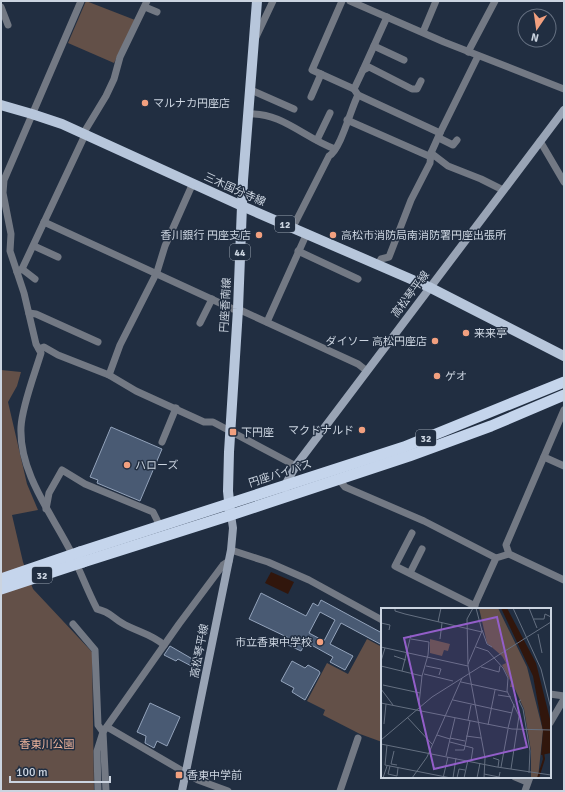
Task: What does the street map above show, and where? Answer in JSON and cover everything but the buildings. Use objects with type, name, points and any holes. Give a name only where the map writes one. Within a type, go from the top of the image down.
[{"type":"highway","name":"円座バイパス","points":[[1,579],[231,515],[286,490],[404,447],[564,382]]},
{"type":"highway","name":"円座バイパス","points":[[1,589],[160,526],[228,504],[338,478],[491,426],[564,396]]},
{"type":"main road","name":"円座香南線","points":[[231,515],[228,504],[230,432],[238,309],[242,206],[257,1]]},
{"type":"main road","name":"三木国分寺線","points":[[1,105],[32,114],[84,134],[242,206],[378,264],[429,287],[564,356]]},
{"type":"main road","name":"高松琴平線","points":[[286,490],[296,466],[429,287],[564,110]]},
{"type":"main road","name":"高松琴平線","points":[[182,791],[231,550],[233,528],[231,515]]},
{"type":"street","points":[[81,1],[4,180],[3,193],[11,234],[10,252],[20,270],[29,313],[41,353],[30,387],[21,427],[24,455],[36,490],[77,563],[97,609],[108,612],[121,623],[158,640],[164,645]]},
{"type":"street","points":[[254,41],[273,1]]},
{"type":"street","points":[[342,1],[312,70],[440,135],[453,145],[457,140]]},
{"type":"street","points":[[350,1],[361,4],[386,17],[468,52],[564,89]]},
{"type":"street","points":[[423,32],[436,1]]},
{"type":"street","points":[[468,52],[495,1]]},
{"type":"street","points":[[20,270],[25,259],[34,246],[84,134],[106,96],[114,79],[120,57],[146,4],[157,12]]},
{"type":"street","points":[[1,7],[8,26]]},
{"type":"street","points":[[293,227],[329,156],[333,154],[347,120],[363,70],[386,17]]},
{"type":"street","points":[[374,46],[404,60]]},
{"type":"street","points":[[378,264],[381,259],[388,257],[431,155],[478,56]]},
{"type":"street","points":[[363,70],[370,67],[412,88],[418,89],[421,81]]},
{"type":"street","points":[[311,97],[321,74]]},
{"type":"street","points":[[251,90],[294,109]]},
{"type":"street","points":[[248,114],[261,113],[302,130],[335,149]]},
{"type":"street","points":[[317,140],[330,113]]},
{"type":"street","points":[[347,120],[431,155],[448,166],[503,190]]},
{"type":"street","points":[[540,141],[564,182]]},
{"type":"street","points":[[109,375],[120,346],[157,272],[165,246],[193,184]]},
{"type":"street","points":[[44,222],[157,272],[233,309],[238,309],[267,322],[358,364],[367,371]]},
{"type":"street","points":[[267,322],[306,233]]},
{"type":"street","points":[[34,246],[58,257]]},
{"type":"street","points":[[298,251],[358,279]]},
{"type":"street","points":[[20,270],[35,279]]},
{"type":"street","points":[[200,323],[212,299]]},
{"type":"street","points":[[29,313],[36,314],[98,342]]},
{"type":"street","points":[[39,349],[44,347],[58,355],[109,375],[136,391],[204,422],[213,422],[296,466]]},
{"type":"street","points":[[162,442],[176,408]]},
{"type":"street","points":[[509,554],[506,545],[510,534],[564,410]]},
{"type":"street","points":[[544,457],[564,466]]},
{"type":"street","points":[[46,509],[49,493],[62,470],[85,484],[153,512],[160,526]]},
{"type":"street","points":[[338,478],[346,487],[424,521],[496,558],[509,554],[564,580]]},
{"type":"street","points":[[412,532],[395,566],[474,607],[496,558]]},
{"type":"street","points":[[410,573],[422,548]]},
{"type":"street","points":[[231,550],[268,562],[309,580],[381,619]]},
{"type":"street","points":[[98,791],[97,751],[105,730],[164,645],[223,565],[228,561]]},
{"type":"street","points":[[73,624],[95,650],[98,725],[186,772],[198,780],[228,791]]},
{"type":"street","points":[[551,694],[564,698],[551,721]]},
{"type":"street","points":[[105,730],[106,791]]},
{"type":"street","points":[[340,791],[358,738]]},
{"type":"street","points":[[525,791],[528,780]]},
{"type":"green space","points":[[86,1],[135,20],[114,63],[68,43]]},
{"type":"green space","name":"香東川公園","points":[[1,370],[21,372],[17,386],[8,402],[27,484],[38,510],[12,515],[23,562],[33,589],[92,652],[94,791],[1,791]]},
{"type":"green space","points":[[367,639],[381,646],[381,742],[360,734],[323,715],[325,710],[307,701],[327,663],[348,674]]},
{"type":"shaded area","points":[[271,572],[294,582],[288,594],[265,583]]},
{"type":"place","name":"マルナカ円座店","points":[[145,103]]},
{"type":"place","name":"香川銀行 円座支店","points":[[259,235]]},
{"type":"place","name":"高松市消防局南消防署円座出張所","points":[[333,235]]},
{"type":"place","name":"来来亭","points":[[466,333]]},
{"type":"place","name":"ダイソー 高松円座店","points":[[435,341]]},
{"type":"place","name":"ゲオ","points":[[437,376]]},
{"type":"place","name":"マクドナルド","points":[[362,430]]},
{"type":"place","name":"下円座","points":[[233,432]]},
{"type":"place","name":"ハローズ","points":[[127,465]]},
{"type":"place","name":"市立香東中学校","points":[[320,642]]},
{"type":"place","name":"香東中学前","points":[[179,775]]}]
